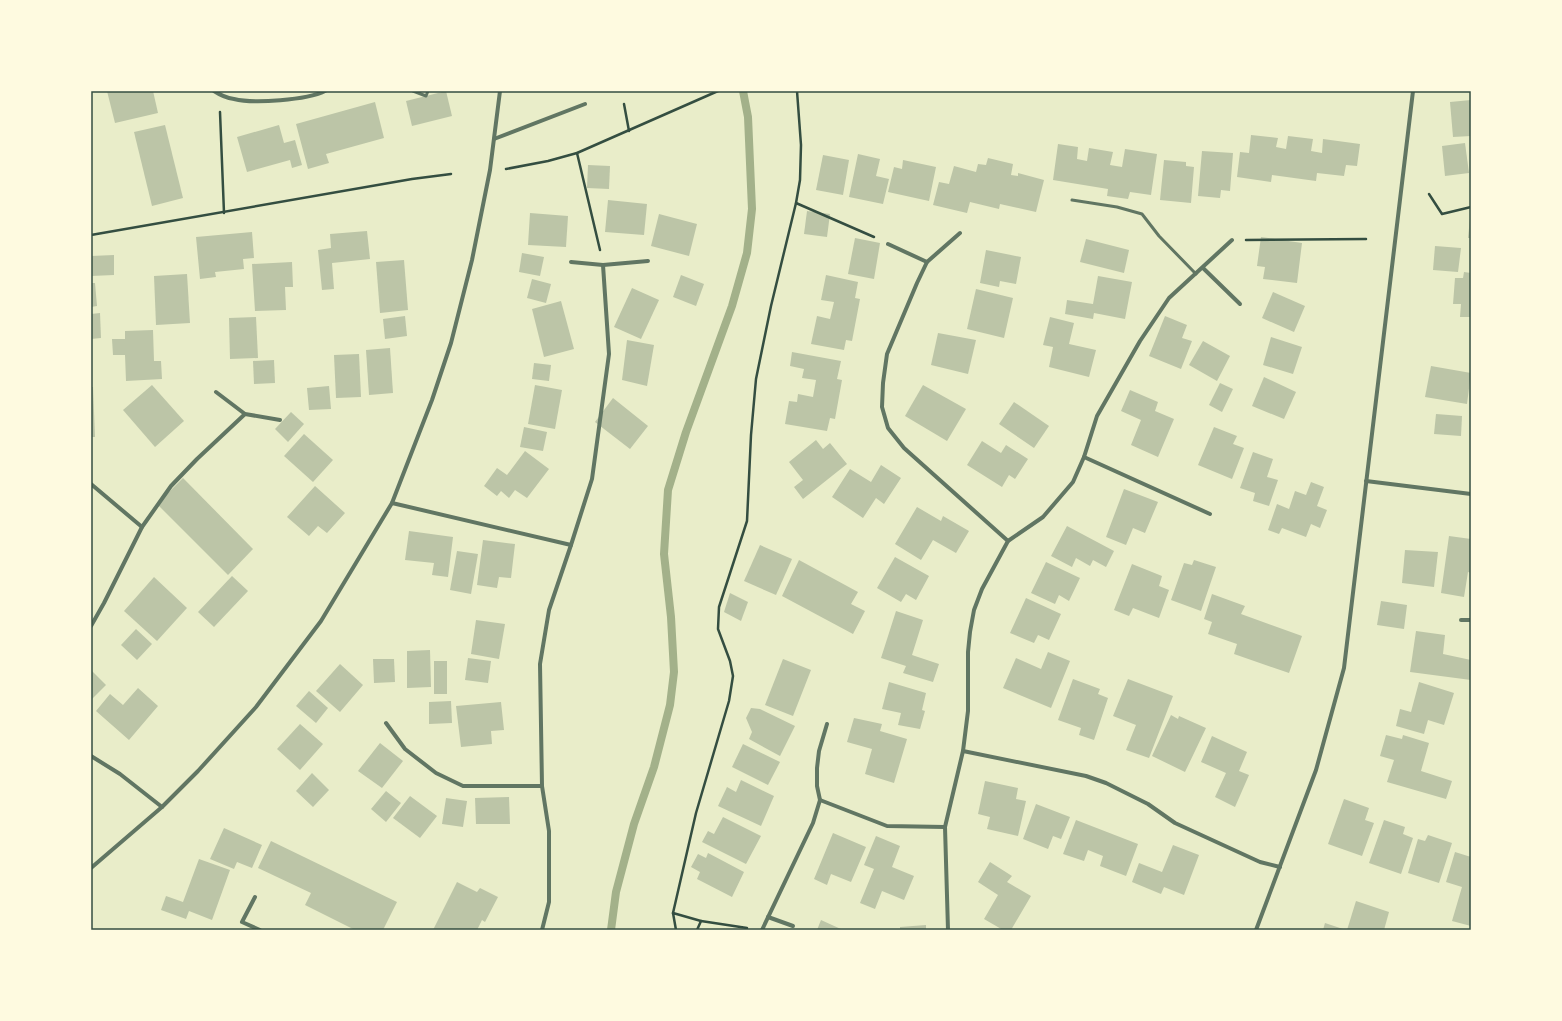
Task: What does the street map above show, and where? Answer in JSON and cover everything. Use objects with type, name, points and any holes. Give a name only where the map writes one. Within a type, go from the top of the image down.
[{"type":"street","points":[[214,91],[234,99],[251,101],[292,99],[325,91]]},
{"type":"street","points":[[91,868],[162,807],[198,771],[256,707],[322,621],[392,503],[432,400],[451,343],[472,260],[490,170],[500,91]]},
{"type":"street","points":[[1256,930],[1316,770],[1344,668],[1414,91]]},
{"type":"street","points":[[494,139],[585,104]]},
{"type":"street","points":[[960,233],[927,262],[917,283],[887,354],[883,383],[882,407],[888,428],[904,448],[1008,541]]},
{"type":"street","points":[[948,930],[945,827],[963,751],[968,711],[968,652],[974,610],[982,590],[1008,541],[1043,517],[1073,482],[1084,457],[1098,416],[1140,341],[1169,298],[1232,240]]},
{"type":"street","points":[[888,244],[927,262]]},
{"type":"street","points":[[571,262],[603,265],[648,261]]},
{"type":"street","points":[[542,930],[549,902],[549,831],[542,786],[540,664],[549,610],[572,545],[592,479],[609,354],[603,265]]},
{"type":"street","points":[[1203,268],[1240,304]]},
{"type":"street","points":[[216,392],[245,414],[280,420]]},
{"type":"street","points":[[91,626],[142,526],[171,486],[197,459],[245,414]]},
{"type":"street","points":[[1084,457],[1210,514]]},
{"type":"street","points":[[1366,481],[1471,494]]},
{"type":"street","points":[[91,484],[142,526]]},
{"type":"street","points":[[392,503],[572,545]]},
{"type":"street","points":[[1461,620],[1471,620]]},
{"type":"street","points":[[386,723],[405,748],[436,773],[463,786],[542,786]]},
{"type":"street","points":[[762,930],[813,823],[820,800],[817,786],[819,751],[827,724]]},
{"type":"street","points":[[963,751],[1086,776],[1106,783],[1148,804],[1175,823],[1260,862],[1280,867]]},
{"type":"street","points":[[91,756],[120,774],[162,807]]},
{"type":"street","points":[[820,800],[887,826],[945,827]]},
{"type":"street","points":[[255,897],[242,922],[260,930]]},
{"type":"street","points":[[768,917],[793,926]]},
{"type":"lane","points":[[413,91],[426,96],[428,91]]},
{"type":"lane","points":[[1072,200],[1117,207],[1142,214],[1159,236],[1196,274]]},
{"type":"path","points":[[506,170],[577,153],[718,91]]},
{"type":"path","points":[[676,930],[673,913],[696,813],[729,701],[733,676],[730,661],[718,629],[719,607],[747,521],[751,435],[756,379],[800,180],[801,145],[797,91]]},
{"type":"path","points":[[219,94],[224,213]]},
{"type":"path","points":[[624,104],[629,131]]},
{"type":"path","points":[[577,153],[603,265]]},
{"type":"path","points":[[91,235],[412,179],[451,174]]},
{"type":"path","points":[[1429,194],[1442,214],[1471,207]]},
{"type":"path","points":[[796,203],[888,244]]},
{"type":"path","points":[[1232,240],[1366,239]]},
{"type":"path","points":[[673,913],[701,922],[762,930]]},
{"type":"path","points":[[697,930],[701,922]]},
{"type":"building","points":[[107,91],[153,91],[158,113],[115,123]]},
{"type":"building","points":[[446,91],[452,116],[412,126],[406,101]]},
{"type":"building","points":[[1471,100],[1471,136],[1453,137],[1450,102]]},
{"type":"building","points":[[375,102],[384,138],[326,154],[329,163],[308,169],[296,124]]},
{"type":"building","points":[[165,125],[183,198],[152,206],[134,132]]},
{"type":"building","points":[[279,125],[284,143],[295,140],[302,165],[292,168],[290,160],[247,172],[237,137]]},
{"type":"building","points":[[1251,135],[1278,138],[1276,147],[1286,149],[1288,136],[1313,139],[1311,151],[1322,153],[1323,139],[1360,144],[1357,166],[1346,165],[1344,176],[1317,173],[1316,181],[1272,175],[1271,182],[1237,177],[1240,152],[1249,153]]},
{"type":"building","points":[[1465,143],[1469,173],[1445,176],[1442,146]]},
{"type":"building","points":[[1058,144],[1078,147],[1077,159],[1087,161],[1089,148],[1113,152],[1110,165],[1122,167],[1125,149],[1157,154],[1151,195],[1130,192],[1128,199],[1107,196],[1108,189],[1053,180]]},
{"type":"building","points":[[1202,151],[1233,153],[1230,191],[1221,190],[1220,198],[1198,196]]},
{"type":"building","points":[[858,154],[880,159],[876,176],[889,179],[883,204],[849,197]]},
{"type":"building","points":[[823,155],[849,160],[843,195],[816,190]]},
{"type":"building","points":[[988,158],[1013,164],[1011,175],[1018,176],[1018,173],[1044,180],[1036,212],[1000,204],[999,209],[970,202],[967,213],[933,205],[939,182],[949,184],[954,166],[976,172],[978,164],[986,165]]},
{"type":"building","points":[[903,160],[936,167],[929,201],[888,192],[894,167],[902,169]]},
{"type":"building","points":[[1164,160],[1186,162],[1186,166],[1194,167],[1191,203],[1160,200]]},
{"type":"building","points":[[588,165],[610,166],[609,189],[587,188]]},
{"type":"building","points":[[608,200],[647,204],[644,235],[605,232]]},
{"type":"building","points":[[807,211],[830,214],[827,237],[804,234]]},
{"type":"building","points":[[530,213],[568,216],[566,247],[528,245]]},
{"type":"building","points":[[659,214],[697,224],[689,256],[651,246]]},
{"type":"building","points":[[1470,219],[1471,238],[1468,238]]},
{"type":"building","points":[[367,231],[370,259],[332,263],[334,289],[322,290],[318,250],[331,248],[330,234]]},
{"type":"building","points":[[252,232],[254,258],[243,259],[244,269],[215,272],[216,277],[200,279],[196,237]]},
{"type":"building","points":[[1261,237],[1302,243],[1297,283],[1263,279],[1265,267],[1257,266]]},
{"type":"building","points":[[855,238],[880,243],[874,279],[848,274]]},
{"type":"building","points":[[1086,239],[1129,250],[1124,273],[1080,262]]},
{"type":"building","points":[[1435,246],[1461,248],[1458,272],[1433,270]]},
{"type":"building","points":[[986,250],[1021,257],[1016,284],[1000,281],[999,287],[980,283]]},
{"type":"building","points":[[522,253],[544,257],[540,276],[519,272]]},
{"type":"building","points":[[114,255],[114,275],[91,276],[91,256]]},
{"type":"building","points":[[404,260],[408,310],[380,313],[376,262]]},
{"type":"building","points":[[292,262],[293,287],[285,287],[286,310],[255,311],[252,264]]},
{"type":"building","points":[[1464,272],[1471,273],[1471,317],[1460,317],[1461,304],[1453,304],[1455,278],[1463,278]]},
{"type":"building","points":[[187,274],[190,323],[156,325],[154,276]]},
{"type":"building","points":[[681,275],[704,284],[696,306],[673,297]]},
{"type":"building","points":[[826,275],[858,282],[855,298],[860,299],[852,341],[846,340],[844,350],[811,344],[817,316],[830,319],[834,302],[821,300]]},
{"type":"building","points":[[1098,276],[1132,282],[1125,319],[1094,313],[1093,319],[1065,314],[1067,300],[1093,304]]},
{"type":"building","points":[[532,279],[551,284],[546,303],[527,298]]},
{"type":"building","points":[[91,283],[95,283],[97,306],[91,307]]},
{"type":"building","points":[[632,288],[659,300],[641,339],[614,327]]},
{"type":"building","points":[[976,289],[1013,298],[1004,338],[967,329]]},
{"type":"building","points":[[1273,292],[1305,306],[1294,332],[1262,318]]},
{"type":"building","points":[[561,301],[574,349],[544,357],[532,309]]},
{"type":"building","points":[[100,313],[101,338],[91,339],[91,314]]},
{"type":"building","points":[[405,316],[407,336],[385,339],[383,319]]},
{"type":"building","points":[[1165,316],[1187,325],[1182,338],[1192,341],[1181,369],[1149,356]]},
{"type":"building","points":[[256,317],[258,358],[230,359],[229,318]]},
{"type":"building","points":[[1050,317],[1074,323],[1069,344],[1096,350],[1089,377],[1049,367],[1053,347],[1043,345]]},
{"type":"building","points":[[153,330],[154,361],[161,361],[162,379],[126,381],[125,355],[113,355],[112,339],[125,339],[125,331]]},
{"type":"building","points":[[938,333],[976,340],[968,374],[931,365]]},
{"type":"building","points":[[1271,337],[1302,347],[1293,374],[1263,365]]},
{"type":"building","points":[[627,340],[654,345],[647,386],[622,380]]},
{"type":"building","points":[[1203,341],[1230,356],[1217,381],[1189,365]]},
{"type":"building","points":[[390,348],[393,393],[369,395],[366,350]]},
{"type":"building","points":[[792,352],[841,361],[837,379],[842,380],[835,419],[830,418],[827,431],[785,424],[789,401],[797,402],[798,394],[813,397],[816,380],[802,378],[804,369],[790,366]]},
{"type":"building","points":[[359,354],[361,397],[336,398],[334,355]]},
{"type":"building","points":[[274,360],[275,383],[254,384],[253,361]]},
{"type":"building","points":[[534,363],[551,365],[549,381],[532,379]]},
{"type":"building","points":[[1431,366],[1471,373],[1467,404],[1425,397]]},
{"type":"building","points":[[1264,377],[1296,392],[1284,419],[1252,406]]},
{"type":"building","points":[[1220,383],[1233,389],[1222,412],[1209,405]]},
{"type":"building","points":[[152,385],[184,421],[155,447],[123,410]]},
{"type":"building","points":[[535,385],[562,390],[555,429],[528,424]]},
{"type":"building","points":[[923,385],[966,409],[947,441],[905,416]]},
{"type":"building","points":[[329,386],[331,409],[309,410],[307,388]]},
{"type":"building","points":[[91,387],[93,387],[95,437],[91,437]]},
{"type":"building","points":[[1130,390],[1158,402],[1155,411],[1174,419],[1158,457],[1131,445],[1141,420],[1121,411]]},
{"type":"building","points":[[613,398],[648,426],[630,449],[595,422]]},
{"type":"building","points":[[1014,402],[1049,426],[1034,448],[999,424]]},
{"type":"building","points":[[291,412],[304,424],[288,442],[275,429]]},
{"type":"building","points":[[1436,414],[1462,416],[1461,436],[1434,434]]},
{"type":"building","points":[[524,427],[547,432],[543,451],[520,447]]},
{"type":"building","points":[[1214,427],[1237,436],[1233,444],[1244,448],[1232,479],[1198,465]]},
{"type":"building","points":[[304,434],[333,460],[313,482],[284,456]]},
{"type":"building","points":[[816,440],[823,449],[830,443],[847,464],[803,499],[794,487],[803,480],[789,462]]},
{"type":"building","points":[[982,441],[1001,453],[1006,445],[1028,459],[1015,479],[1009,475],[1002,487],[967,465]]},
{"type":"building","points":[[525,451],[549,469],[527,498],[515,490],[509,498],[501,491],[497,496],[484,486],[497,468],[507,475]]},
{"type":"building","points":[[1253,452],[1273,459],[1267,477],[1278,480],[1269,506],[1253,501],[1255,493],[1240,488]]},
{"type":"building","points":[[881,465],[901,478],[884,504],[876,498],[863,518],[832,497],[850,469],[871,482]]},
{"type":"building","points":[[183,478],[253,549],[228,575],[157,504]]},
{"type":"building","points":[[1311,482],[1324,487],[1317,506],[1327,510],[1320,528],[1311,524],[1306,537],[1282,528],[1279,534],[1268,530],[1277,504],[1289,509],[1295,491],[1306,495]]},
{"type":"building","points":[[315,486],[345,513],[327,533],[318,526],[309,536],[287,517]]},
{"type":"building","points":[[1124,489],[1158,502],[1145,533],[1133,528],[1126,545],[1106,537]]},
{"type":"building","points":[[917,507],[941,521],[943,516],[969,531],[956,553],[933,540],[921,560],[895,544]]},
{"type":"building","points":[[1067,526],[1114,551],[1106,567],[1093,560],[1090,566],[1076,558],[1072,567],[1051,556]]},
{"type":"building","points":[[409,531],[453,537],[448,577],[432,575],[434,563],[405,560]]},
{"type":"building","points":[[1449,536],[1471,539],[1471,573],[1468,572],[1464,597],[1441,593]]},
{"type":"building","points":[[483,540],[515,544],[511,578],[499,577],[497,588],[477,585]]},
{"type":"building","points":[[760,545],[792,559],[776,595],[744,581]]},
{"type":"building","points":[[1405,550],[1438,552],[1434,587],[1402,583]]},
{"type":"building","points":[[457,551],[478,554],[471,594],[450,590]]},
{"type":"building","points":[[895,557],[929,576],[916,600],[906,594],[901,602],[877,588]]},
{"type":"building","points":[[799,560],[858,592],[851,604],[865,611],[853,634],[782,596]]},
{"type":"building","points":[[1194,560],[1216,567],[1201,611],[1171,600],[1184,563],[1192,565]]},
{"type":"building","points":[[1046,562],[1080,578],[1069,601],[1059,595],[1055,604],[1031,593]]},
{"type":"building","points":[[1132,564],[1162,576],[1159,586],[1169,590],[1159,618],[1133,608],[1129,616],[1114,610]]},
{"type":"building","points":[[232,576],[248,591],[214,627],[198,612]]},
{"type":"building","points":[[154,577],[187,608],[157,641],[124,611]]},
{"type":"building","points":[[730,593],[748,602],[741,621],[724,612]]},
{"type":"building","points":[[1212,594],[1245,606],[1241,614],[1302,636],[1289,673],[1234,654],[1237,644],[1208,634],[1212,622],[1204,619]]},
{"type":"building","points":[[1026,598],[1061,614],[1049,640],[1038,635],[1034,643],[1010,633]]},
{"type":"building","points":[[1381,601],[1407,605],[1404,629],[1377,625]]},
{"type":"building","points":[[896,611],[923,620],[912,655],[939,664],[933,682],[903,673],[906,666],[881,658]]},
{"type":"building","points":[[476,620],[505,624],[499,659],[471,654]]},
{"type":"building","points":[[136,629],[152,644],[137,660],[121,645]]},
{"type":"building","points":[[1416,631],[1445,635],[1443,654],[1471,660],[1471,680],[1410,672]]},
{"type":"building","points":[[430,650],[431,687],[407,688],[407,651]]},
{"type":"building","points":[[1048,652],[1070,661],[1051,708],[1003,688],[1016,658],[1041,669]]},
{"type":"building","points":[[468,658],[491,661],[488,683],[465,680]]},
{"type":"building","points":[[373,659],[394,659],[395,682],[374,683]]},
{"type":"building","points":[[783,659],[811,670],[793,716],[765,705]]},
{"type":"building","points":[[434,661],[447,661],[447,694],[434,694]]},
{"type":"building","points":[[340,664],[363,685],[340,712],[316,691]]},
{"type":"building","points":[[91,670],[106,685],[91,700]]},
{"type":"building","points":[[1073,679],[1100,689],[1098,694],[1108,698],[1094,740],[1079,735],[1081,728],[1058,720]]},
{"type":"building","points":[[1128,679],[1173,696],[1149,758],[1126,750],[1136,725],[1113,716]]},
{"type":"building","points":[[889,682],[926,693],[922,710],[925,711],[920,729],[898,725],[901,713],[882,709]]},
{"type":"building","points":[[1419,682],[1454,693],[1444,725],[1428,720],[1424,734],[1396,726],[1400,709],[1411,712]]},
{"type":"building","points":[[138,688],[158,706],[129,740],[96,711],[110,694],[123,705]]},
{"type":"building","points":[[309,691],[328,708],[316,723],[296,706]]},
{"type":"building","points":[[451,701],[452,723],[429,724],[429,702]]},
{"type":"building","points":[[501,702],[504,730],[491,731],[492,744],[461,747],[456,706]]},
{"type":"building","points":[[751,708],[760,709],[795,726],[780,756],[749,739],[752,732],[746,718]]},
{"type":"building","points":[[1171,715],[1178,719],[1179,716],[1206,728],[1185,772],[1152,756]]},
{"type":"building","points":[[854,718],[882,724],[880,731],[907,739],[894,783],[865,774],[872,749],[847,742]]},
{"type":"building","points":[[300,724],[323,744],[300,770],[277,749]]},
{"type":"building","points":[[1386,735],[1402,739],[1403,735],[1429,743],[1421,771],[1452,781],[1446,799],[1387,782],[1394,760],[1380,756]]},
{"type":"building","points":[[1212,736],[1247,752],[1239,771],[1249,775],[1235,807],[1215,797],[1226,773],[1201,762]]},
{"type":"building","points":[[380,743],[403,761],[382,788],[358,771]]},
{"type":"building","points":[[743,744],[780,762],[768,785],[732,767]]},
{"type":"building","points":[[312,773],[329,790],[313,807],[296,791]]},
{"type":"building","points":[[741,780],[774,796],[761,826],[718,806],[727,787],[736,792]]},
{"type":"building","points":[[985,781],[1018,788],[1016,799],[1026,801],[1018,836],[987,829],[990,817],[978,814]]},
{"type":"building","points":[[386,791],[401,803],[386,822],[371,809]]},
{"type":"building","points":[[410,796],[437,816],[420,838],[393,818]]},
{"type":"building","points":[[509,797],[510,824],[476,824],[475,798]]},
{"type":"building","points":[[446,798],[467,801],[463,827],[442,824]]},
{"type":"building","points":[[1344,799],[1369,808],[1365,820],[1374,823],[1362,856],[1328,844]]},
{"type":"building","points":[[1036,804],[1070,817],[1061,839],[1053,836],[1048,849],[1023,839]]},
{"type":"building","points":[[723,817],[761,836],[746,864],[702,842],[708,831],[714,834]]},
{"type":"building","points":[[1076,820],[1138,844],[1126,876],[1100,866],[1103,856],[1088,850],[1084,861],[1063,854]]},
{"type":"building","points":[[1384,820],[1405,827],[1403,834],[1413,838],[1401,874],[1369,863]]},
{"type":"building","points":[[224,828],[262,845],[252,868],[237,862],[234,869],[210,859]]},
{"type":"building","points":[[833,833],[866,847],[851,882],[831,874],[827,885],[814,879]]},
{"type":"building","points":[[1428,835],[1452,843],[1439,883],[1408,873],[1418,839],[1425,841]]},
{"type":"building","points":[[876,836],[900,846],[892,867],[914,876],[904,900],[882,891],[875,909],[860,903],[874,869],[864,865]]},
{"type":"building","points":[[271,841],[397,902],[383,930],[355,930],[305,905],[311,893],[258,868]]},
{"type":"building","points":[[1173,845],[1199,855],[1184,895],[1164,887],[1161,894],[1132,882],[1139,863],[1162,872]]},
{"type":"building","points":[[1455,852],[1471,857],[1471,926],[1452,921],[1462,887],[1446,882]]},
{"type":"building","points":[[708,853],[744,872],[732,897],[697,879],[700,872],[691,867],[698,854],[706,858]]},
{"type":"building","points":[[199,859],[230,870],[212,920],[189,911],[186,919],[161,910],[166,896],[183,902]]},
{"type":"building","points":[[990,862],[1012,876],[1007,882],[1031,896],[1011,930],[1003,930],[984,919],[998,895],[978,882]]},
{"type":"building","points":[[457,882],[477,892],[480,888],[498,897],[485,922],[482,920],[477,930],[433,930]]},
{"type":"building","points":[[1356,901],[1389,912],[1384,930],[1347,930]]},
{"type":"building","points":[[821,920],[843,930],[817,930]]},
{"type":"building","points":[[1325,923],[1346,930],[1323,930]]},
{"type":"building","points":[[926,925],[926,930],[900,930],[900,927]]},
{"type":"waterway","points":[[611,930],[616,892],[634,824],[654,767],[670,705],[674,672],[671,617],[664,554],[668,490],[686,432],[732,306],[747,253],[752,209],[748,117],[743,91]]}]
